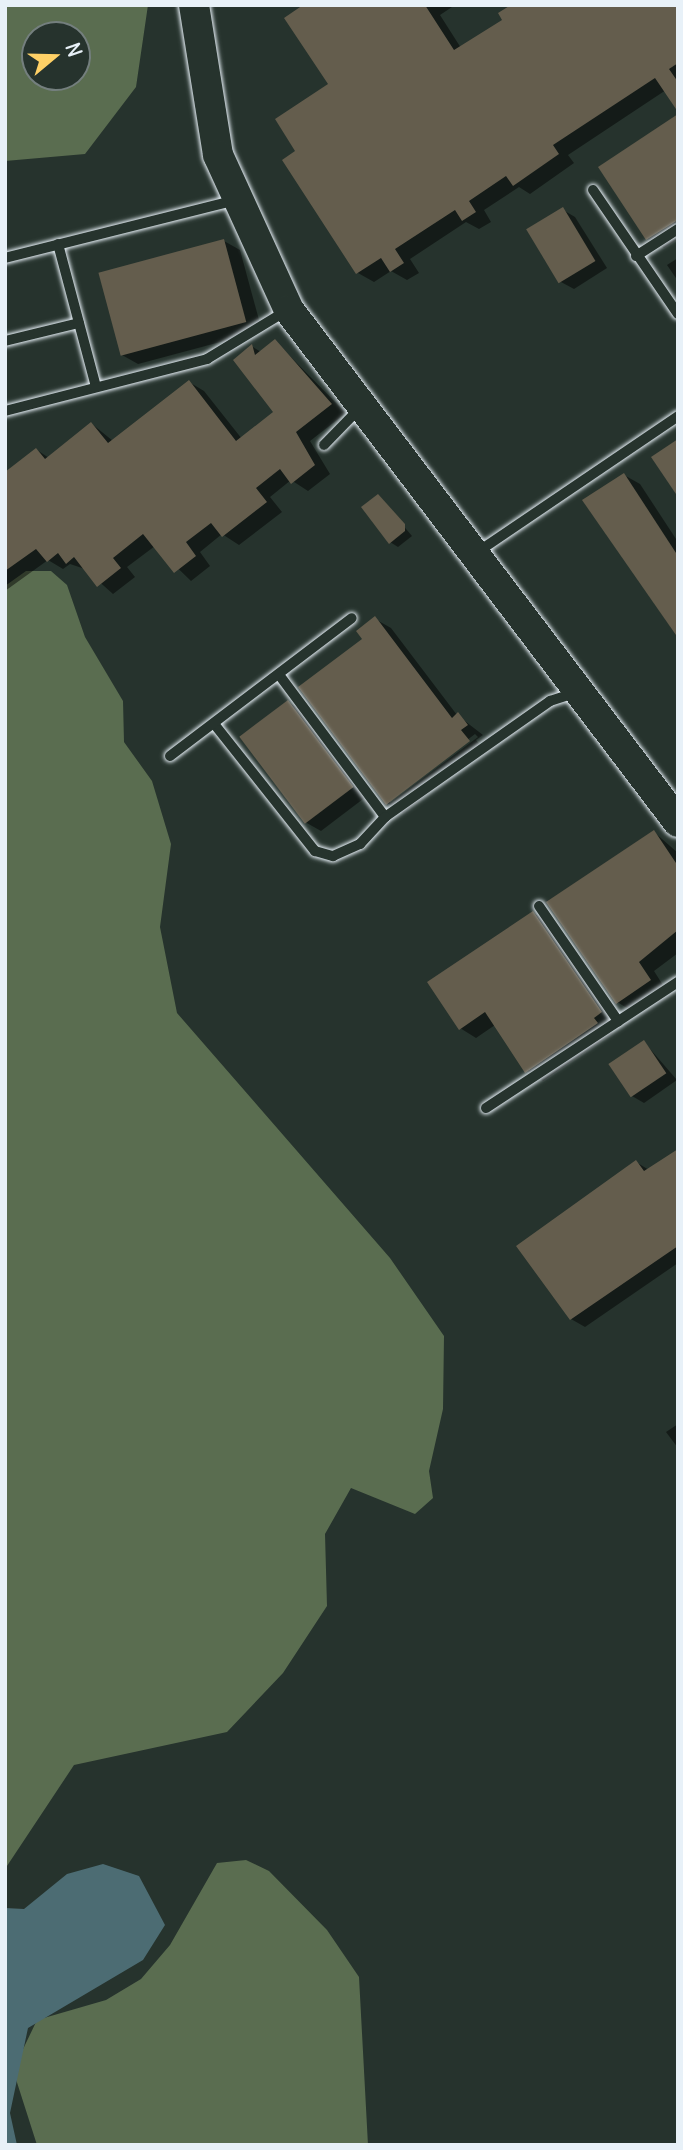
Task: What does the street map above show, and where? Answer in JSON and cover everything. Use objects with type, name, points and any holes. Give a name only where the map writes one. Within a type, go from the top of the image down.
[{"type":"street","points":[[194,5],[218,155],[236,200],[289,310],[678,822]]},
{"type":"lane","points":[[593,190],[678,314]]},
{"type":"lane","points":[[5,258],[236,200]]},
{"type":"lane","points":[[636,256],[678,229]]},
{"type":"lane","points":[[58,244],[96,387]]},
{"type":"lane","points":[[5,411],[206,359],[289,310]]},
{"type":"lane","points":[[5,341],[79,323]]},
{"type":"lane","points":[[324,445],[363,407]]},
{"type":"lane","points":[[474,554],[678,416]]},
{"type":"lane","points":[[170,756],[280,676],[352,618]]},
{"type":"lane","points":[[280,676],[385,817]]},
{"type":"lane","points":[[215,725],[315,851],[333,856],[360,844],[385,817],[550,701],[580,690]]},
{"type":"lane","points":[[539,906],[618,1021]]},
{"type":"lane","points":[[486,1108],[678,982]]},
{"type":"green space","points":[[5,5],[148,5],[136,87],[85,154],[5,161]]},
{"type":"green space","points":[[26,571],[51,571],[67,585],[85,637],[123,701],[124,742],[152,781],[171,844],[160,927],[177,1013],[390,1258],[444,1336],[443,1409],[429,1471],[433,1498],[415,1514],[351,1488],[325,1534],[327,1606],[283,1673],[227,1732],[74,1765],[5,1869],[5,586]]},
{"type":"green space","points":[[246,1860],[269,1871],[327,1930],[359,1977],[368,2145],[37,2145],[13,2070],[37,2020],[106,2000],[141,1979],[170,1945],[217,1863]]},
{"type":"water","points":[[103,1864],[139,1876],[165,1925],[143,1960],[28,2028],[10,2113],[17,2145],[5,2145],[5,1908],[24,1909],[67,1874]]},
{"type":"building","points":[[303,5],[425,5],[454,50],[502,20],[498,13],[511,5],[678,5],[678,63],[669,69],[678,82],[678,112],[655,78],[553,145],[559,154],[513,186],[506,176],[469,201],[476,212],[462,221],[455,210],[395,249],[404,263],[390,272],[381,258],[356,274],[282,160],[295,151],[275,119],[328,84],[284,18]]},
{"type":"building","points":[[678,114],[678,220],[646,240],[598,167]]},
{"type":"building","points":[[563,207],[595,261],[559,283],[526,229]]},
{"type":"building","points":[[224,239],[246,322],[121,356],[98,273]]},
{"type":"building","points":[[275,339],[332,404],[296,432],[315,465],[291,484],[280,469],[256,488],[267,502],[222,537],[211,523],[186,542],[196,556],[174,573],[143,534],[113,558],[121,568],[97,587],[74,557],[66,564],[58,553],[47,562],[36,549],[5,571],[5,472],[36,448],[45,459],[91,422],[108,443],[189,380],[236,441],[273,412],[233,360],[252,344],[255,355]]},
{"type":"building","points":[[678,439],[678,497],[651,457]]},
{"type":"building","points":[[624,473],[678,556],[678,638],[582,500]]},
{"type":"building","points":[[378,494],[405,524],[405,531],[389,544],[361,507]]},
{"type":"building","points":[[375,616],[452,718],[458,712],[468,725],[461,730],[470,741],[386,805],[298,687],[362,639],[356,631]]},
{"type":"building","points":[[288,700],[354,787],[305,824],[239,737]]},
{"type":"building","points":[[654,830],[678,866],[678,930],[639,962],[651,980],[616,1004],[546,902]]},
{"type":"building","points":[[533,911],[602,1012],[594,1018],[598,1023],[525,1073],[485,1012],[459,1030],[427,982]]},
{"type":"building","points":[[644,1040],[666,1073],[631,1097],[608,1064]]},
{"type":"building","points":[[678,1149],[678,1246],[570,1320],[516,1246],[636,1160],[644,1171]]}]
